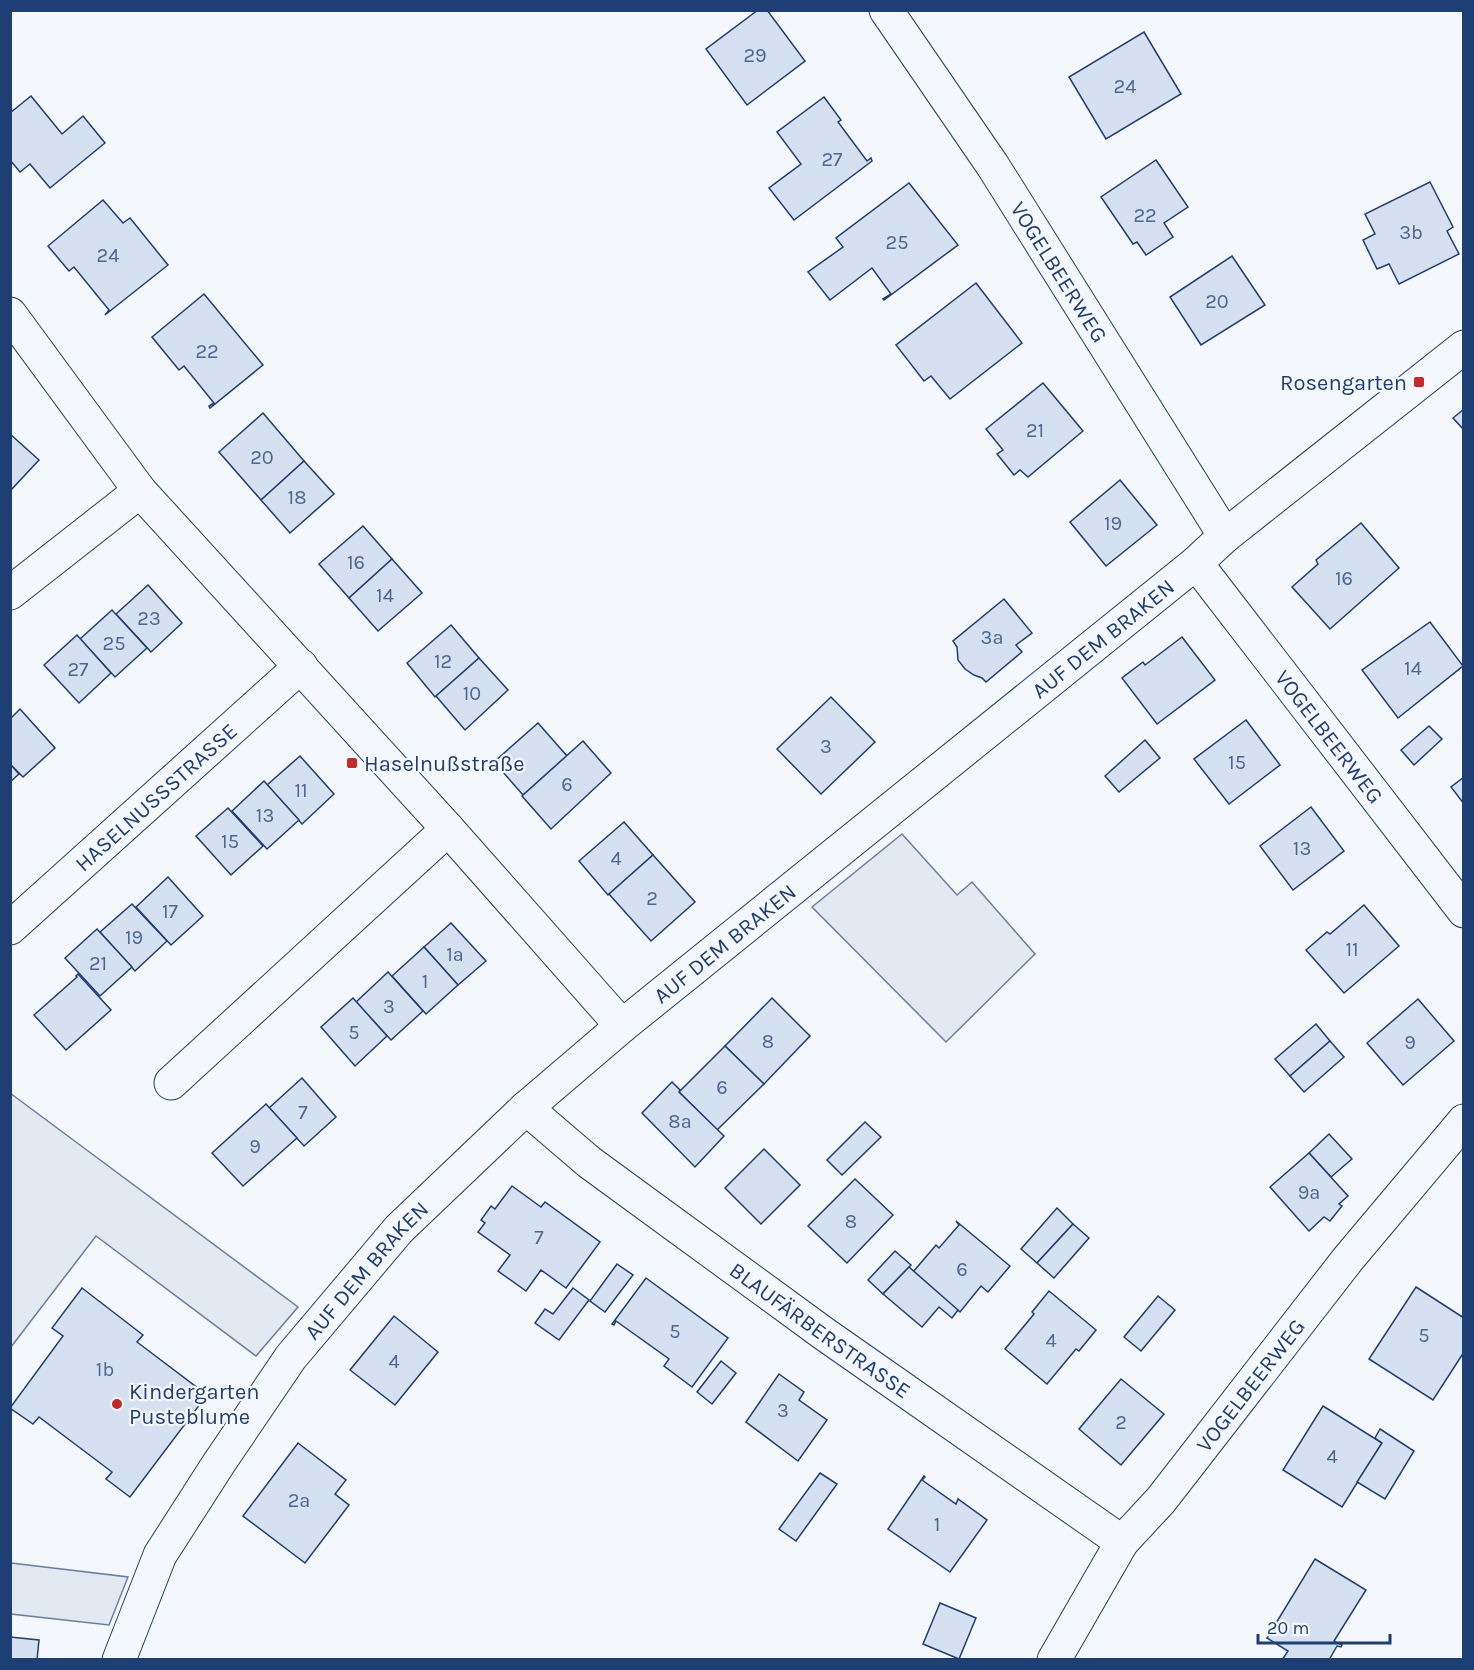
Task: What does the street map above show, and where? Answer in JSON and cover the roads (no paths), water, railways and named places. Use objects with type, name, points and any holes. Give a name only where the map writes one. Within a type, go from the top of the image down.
[{"type":"street","name":"VOGELBEERWEG","points":[[886,10],[993,166],[1225,537]]},
{"type":"street","points":[[10,314],[140,491],[448,829],[622,1026]]},
{"type":"street","name":"AUF DEM BRAKEN","points":[[119,1659],[160,1555],[219,1463],[291,1357],[399,1230],[526,1108],[622,1026],[1196,563],[1225,537],[1464,347]]},
{"type":"street","points":[[10,593],[140,491]]},
{"type":"street","name":"VOGELBEERWEG","points":[[1196,563],[1464,911]]},
{"type":"street","name":"HASELNUSSSTRASSE","points":[[10,928],[301,666]]},
{"type":"street","points":[[171,1083],[448,829]]},
{"type":"street","name":"BLAUFÄRBERSTRASSE","points":[[526,1108],[589,1162],[813,1327],[1122,1542]]},
{"type":"street","name":"VOGELBEERWEG","points":[[1054,1659],[1122,1542],[1161,1500],[1348,1259],[1464,1121]]},
{"type":"place","name":"Rosengarten","points":[[1419,382]]},
{"type":"place","name":"Haselnußstraße","points":[[352,763]]},
{"type":"place","name":"Kindergarten Pusteblume","points":[[117,1404]]}]
